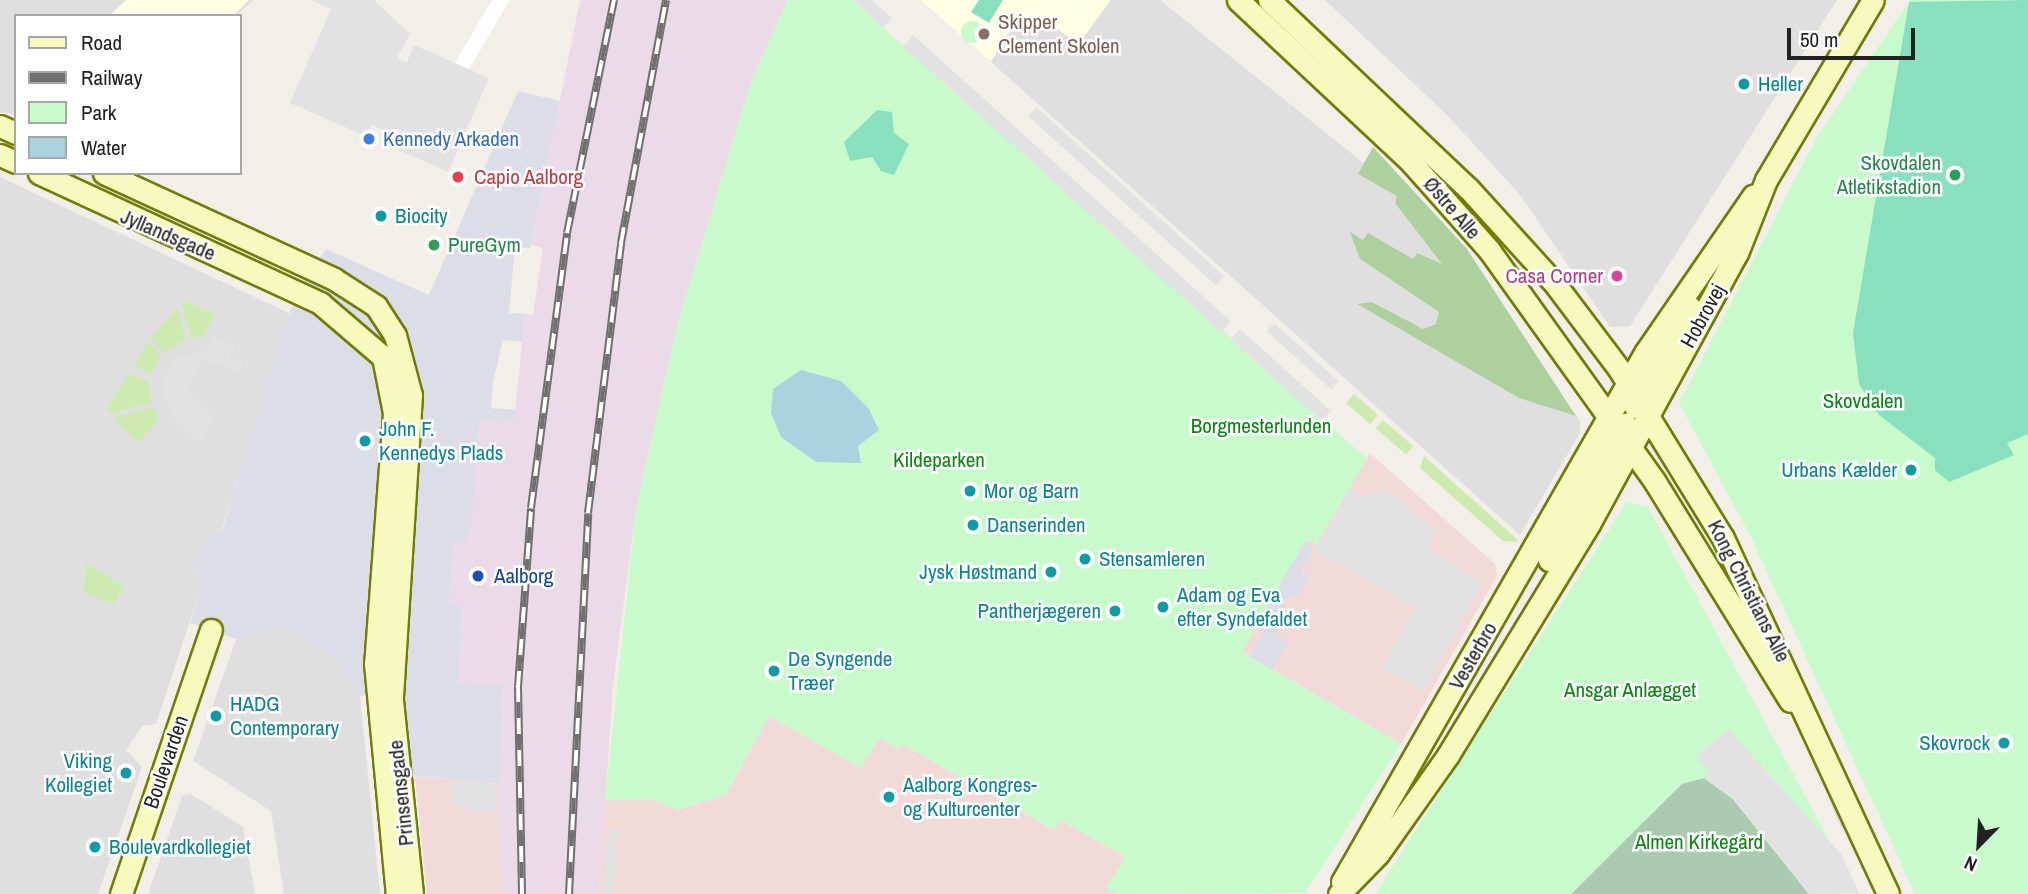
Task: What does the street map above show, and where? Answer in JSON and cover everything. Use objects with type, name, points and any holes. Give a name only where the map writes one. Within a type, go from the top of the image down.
[{"type":"main road","name":"Østre Alle","points":[[1238,0],[1331,83],[1451,205],[1621,433]]},
{"type":"main road","name":"Østre Alle","points":[[1269,0],[1476,197],[1555,284],[1639,399]]},
{"type":"main road","name":"Hobrovej","points":[[1621,433],[1702,286],[1716,241],[1766,180],[1873,0]]},
{"type":"main road","name":"Jyllandsgade","points":[[43,175],[108,211],[299,292],[358,329],[389,372],[394,413],[384,693]]},
{"type":"main road","name":"Jyllandsgade","points":[[108,175],[312,268],[384,315],[408,376],[384,693]]},
{"type":"main road","name":"Hobrovej","points":[[1621,433],[1639,399],[1737,253],[1766,180]]},
{"type":"main road","name":"Kong Christians Alle","points":[[1639,399],[1723,538],[1888,894]]},
{"type":"main road","name":"Vesterbro","points":[[1337,894],[1378,854],[1448,755],[1547,585],[1621,433]]},
{"type":"main road","name":"Vesterbro","points":[[1337,894],[1621,433]]},
{"type":"main road","name":"Kong Christians Alle","points":[[1621,433],[1833,776]]},
{"type":"main road","name":"Boulevarden","points":[[121,894],[211,631]]},
{"type":"main road","name":"Prinsensgade","points":[[384,693],[397,894]]},
{"type":"main road","name":"Prinsensgade","points":[[384,693],[412,894]]},
{"type":"shaded area","points":[[0,0],[253,0],[238,14],[14,14],[14,115],[0,112]]},
{"type":"shaded area","points":[[126,0],[249,0],[235,14],[111,14]]},
{"type":"shaded area","name":"Kennedy Arkaden","points":[[310,0],[374,0],[410,34],[397,58],[407,62],[414,45],[489,78],[448,172],[390,146],[394,135],[372,125],[366,136],[290,103],[331,9]]},
{"type":"shaded area","points":[[580,0],[788,0],[752,79],[677,326],[636,509],[613,686],[599,894],[503,894],[498,826],[503,687],[459,683],[462,606],[449,605],[454,542],[472,519],[480,418],[514,420],[525,314],[533,315],[543,248],[531,245]]},
{"type":"shaded area","points":[[852,0],[872,0],[892,18],[883,28]]},
{"type":"shaded area","name":"Skipper Clement Skolen","points":[[921,0],[1110,0],[1079,43],[1041,18],[1036,25],[1020,15],[990,61]]},
{"type":"shaded area","points":[[1111,0],[1160,0],[1401,193],[1580,420],[1580,433],[1520,535],[991,62],[1021,16],[1036,26],[1041,19],[1079,44]]},
{"type":"shaded area","points":[[1325,0],[1837,0],[1630,326],[1610,327],[1521,196],[1447,115]]},
{"type":"shaded area","points":[[913,35],[1231,321],[1221,333],[903,46]]},
{"type":"shaded area","name":"John F. Kennedys Plads","points":[[518,91],[560,101],[530,248],[515,247],[509,313],[525,314],[522,342],[503,340],[493,382],[491,408],[515,410],[514,421],[480,419],[472,519],[467,543],[454,542],[449,604],[462,606],[459,683],[503,686],[500,783],[410,775],[401,691],[360,696],[339,661],[283,625],[236,639],[190,623],[203,581],[192,567],[213,533],[222,531],[291,309],[312,268],[326,249],[429,295]]},
{"type":"shaded area","points":[[1036,107],[1224,276],[1216,285],[1028,116]]},
{"type":"shaded area","points":[[0,177],[293,315],[221,531],[192,567],[203,581],[156,724],[142,726],[126,750],[142,767],[98,894],[0,894]]},
{"type":"shaded area","points":[[1274,323],[1339,381],[1331,389],[1267,331]]},
{"type":"shaded area","points":[[1240,329],[1331,411],[1321,421],[1231,339]]},
{"type":"shaded area","points":[[216,337],[234,347],[229,357],[242,361],[239,371],[201,358],[187,390],[213,416],[199,442],[171,414],[161,382],[175,358],[208,350]]},
{"type":"shaded area","points":[[1370,453],[1495,564],[1497,576],[1401,744],[1231,645],[1306,540],[1316,545]]},
{"type":"shaded area","points":[[1387,488],[1436,532],[1428,548],[1482,583],[1423,691],[1382,668],[1415,608],[1316,550],[1351,490],[1364,497]]},
{"type":"shaded area","points":[[1304,543],[1313,548],[1300,571],[1309,577],[1298,596],[1283,600],[1287,615],[1276,635],[1288,642],[1273,670],[1249,656],[1264,630],[1257,626]]},
{"type":"shaded area","points":[[283,624],[339,661],[360,696],[380,894],[284,894],[271,811],[193,761],[237,637]]},
{"type":"shaded area","name":"Aalborg Kongres- og Kulturcenter","points":[[769,716],[861,768],[879,738],[899,750],[902,744],[1054,830],[1060,820],[1126,857],[1107,888],[1116,894],[599,894],[605,800],[652,799],[678,810],[726,795]]},
{"type":"shaded area","points":[[1728,729],[1842,855],[1859,893],[1809,894],[1733,799],[1704,778],[1711,773],[1695,756]]},
{"type":"shaded area","points":[[1801,733],[1849,832],[1841,828]]},
{"type":"shaded area","points":[[415,776],[500,783],[503,894],[427,894]]},
{"type":"shaded area","points":[[450,780],[495,783],[496,810],[477,812],[452,803]]},
{"type":"shaded area","points":[[191,794],[243,827],[255,894],[148,894],[182,796]]},
{"type":"shaded area","points":[[608,828],[619,829],[613,894],[602,894]]},
{"type":"green space","name":"Kildeparken","points":[[788,0],[852,0],[1367,459],[1316,545],[1306,540],[1242,652],[1401,744],[1305,893],[1116,894],[1106,888],[1125,857],[1061,820],[1055,830],[902,744],[899,750],[879,738],[861,768],[769,716],[726,795],[678,810],[652,799],[605,800],[636,509],[677,326],[752,79]]},
{"type":"green space","points":[[979,0],[1003,0],[989,23],[971,12]]},
{"type":"green space","name":"Skovdalen","points":[[1910,0],[2028,0],[2028,894],[1915,894],[1751,537],[1679,403],[1816,139]]},
{"type":"green space","name":"Skovdalen Atletikstadion","points":[[2028,0],[2028,434],[2007,443],[2014,455],[1949,482],[1935,470],[1935,458],[1879,415],[1859,384],[1853,333],[1909,2]]},
{"type":"green space","points":[[972,21],[982,28],[983,32],[976,42],[972,43],[962,36],[961,32],[968,22]]},
{"type":"green space","points":[[877,110],[892,112],[894,133],[909,144],[894,175],[881,171],[872,157],[850,161],[844,142]]},
{"type":"green space","points":[[1373,147],[1467,249],[1576,416],[1519,398],[1357,304],[1372,302],[1423,329],[1436,324],[1439,312],[1360,259],[1350,232],[1363,240],[1368,233],[1413,259],[1417,253],[1442,264],[1395,203],[1397,196],[1358,174]]},
{"type":"green space","points":[[189,302],[215,314],[202,338],[191,338],[181,305]]},
{"type":"green space","points":[[177,307],[186,339],[163,353],[151,338]]},
{"type":"green space","points":[[149,341],[161,356],[151,374],[134,366]]},
{"type":"green space","points":[[129,373],[149,382],[151,403],[110,414],[107,407]]},
{"type":"green space","points":[[1354,394],[1378,415],[1370,424],[1346,403]]},
{"type":"green space","points":[[153,407],[160,419],[139,442],[112,418]]},
{"type":"green space","points":[[1383,420],[1413,446],[1406,455],[1376,428]]},
{"type":"green space","points":[[1424,456],[1518,540],[1503,541],[1420,468]]},
{"type":"green space","name":"Ansgar Anlægget","points":[[1627,502],[1648,507],[1847,873],[1809,894],[1733,799],[1704,778],[1682,784],[1571,894],[1375,894]]},
{"type":"green space","points":[[85,562],[125,587],[113,605],[84,592]]},
{"type":"green space","name":"Almen Kirkegård","points":[[1704,778],[1733,799],[1809,894],[1571,894],[1682,783]]},
{"type":"water","points":[[801,370],[841,381],[869,409],[879,430],[858,446],[861,463],[816,462],[781,437],[771,413],[773,389]]},
{"type":"pier","points":[[492,0],[510,0],[469,69],[455,63]]},
{"type":"railway","points":[[522,894],[518,687],[531,508],[567,233],[614,0]]},
{"type":"railway","points":[[569,894],[588,513],[621,243],[666,0]]},
{"type":"place","name":"Skipper Clement Skolen","points":[[984,34]]},
{"type":"place","name":"Heller","points":[[1744,84]]},
{"type":"place","name":"Kennedy Arkaden","points":[[369,139]]},
{"type":"place","name":"Skovdalen Atletikstadion","points":[[1955,175]]},
{"type":"place","name":"Capio Aalborg","points":[[458,177]]},
{"type":"place","name":"Biocity","points":[[381,216]]},
{"type":"place","name":"PureGym","points":[[434,245]]},
{"type":"place","name":"Casa Corner","points":[[1617,276]]},
{"type":"place","name":"John F. Kennedys Plads","points":[[365,441]]},
{"type":"place","name":"Urbans Kælder","points":[[1911,470]]},
{"type":"place","name":"Mor og Barn","points":[[970,491]]},
{"type":"place","name":"Danserinden","points":[[973,525]]},
{"type":"place","name":"Stensamleren","points":[[1085,559]]},
{"type":"place","name":"Jysk Høstmand","points":[[1051,572]]},
{"type":"place","name":"Aalborg","points":[[478,576]]},
{"type":"place","name":"Adam og Eva efter Syndefaldet","points":[[1163,607]]},
{"type":"place","name":"Pantherjægeren","points":[[1115,611]]},
{"type":"place","name":"De Syngende Træer","points":[[774,671]]},
{"type":"place","name":"HADG Contemporary","points":[[216,716]]},
{"type":"place","name":"Skovrock","points":[[2004,743]]},
{"type":"place","name":"Viking Kollegiet","points":[[126,773]]},
{"type":"place","name":"Aalborg Kongres- og Kulturcenter","points":[[889,797]]},
{"type":"place","name":"Boulevardkollegiet","points":[[95,847]]},
{"type":"park label","name":"Borgmesterlunden","points":[[1261,426]]}]
